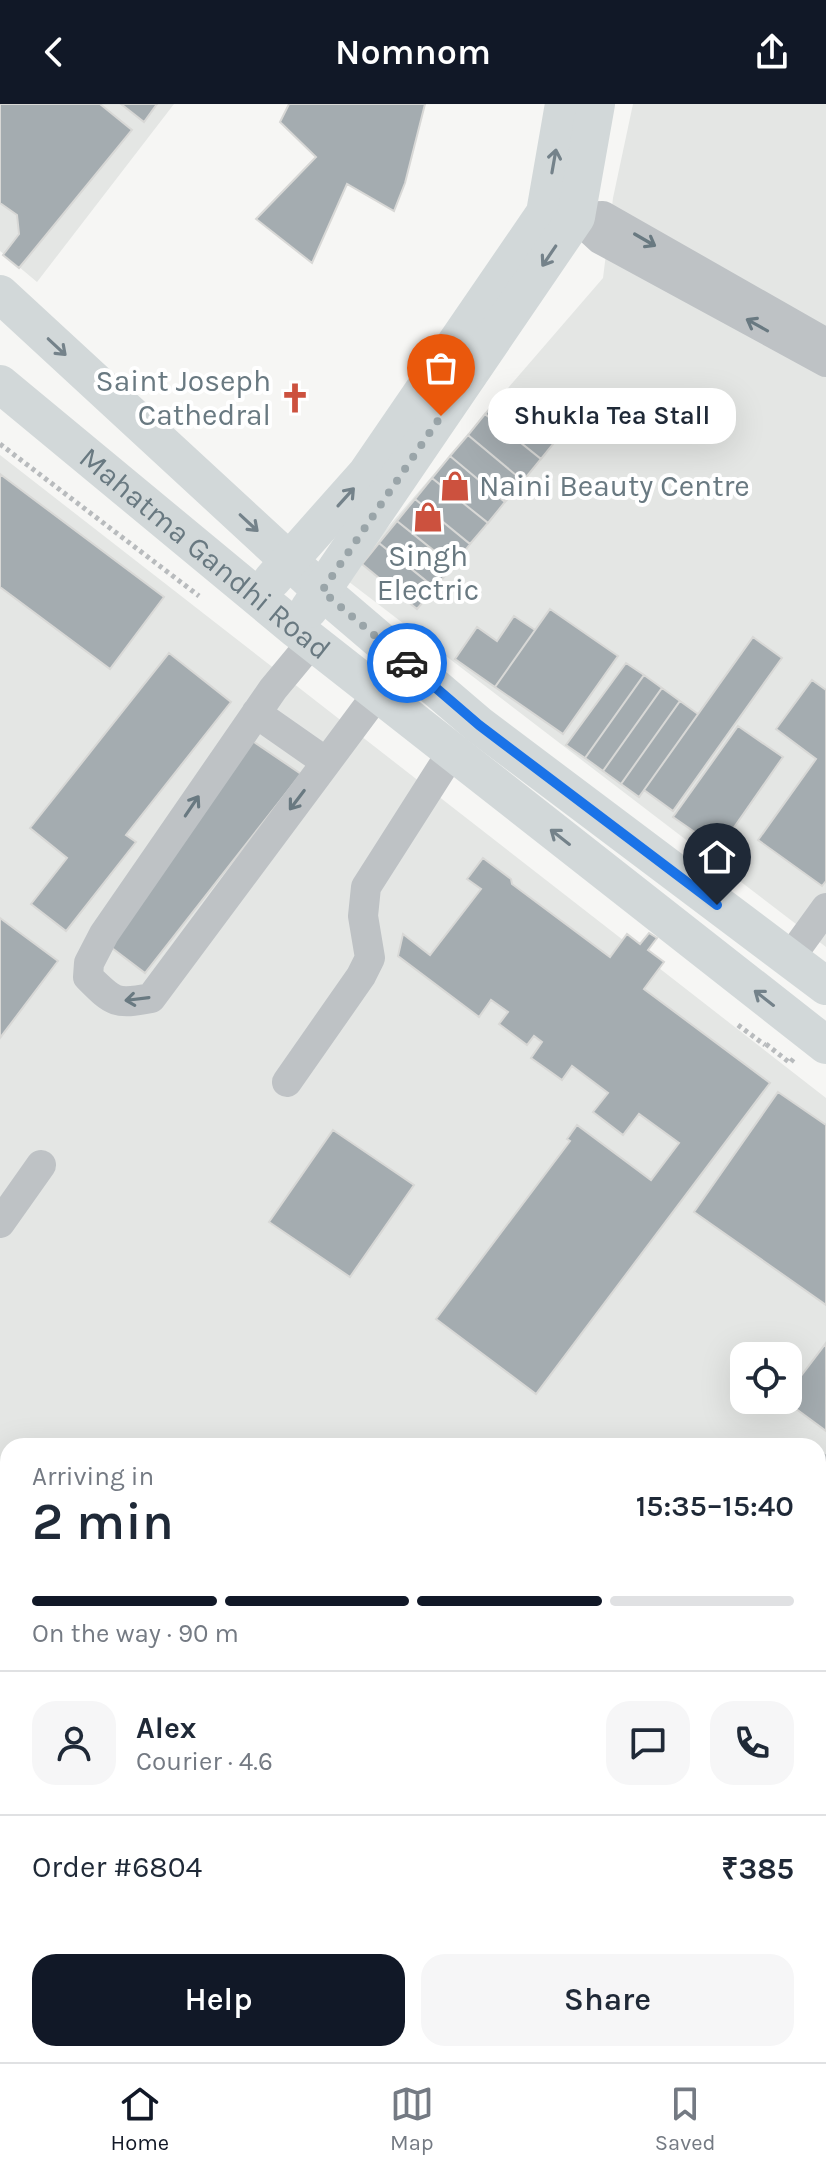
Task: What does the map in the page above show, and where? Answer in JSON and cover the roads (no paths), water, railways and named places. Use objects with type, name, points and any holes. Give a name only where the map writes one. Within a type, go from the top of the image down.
[{"type":"main road","points":[[257,597],[367,473],[561,215],[564,104]]},
{"type":"main road","points":[[304,635],[322,591],[561,215],[596,104]]},
{"type":"main road","name":"Mahatma Gandhi Road","points":[[0,294],[322,591],[479,725],[826,986]]},
{"type":"main road","name":"Mahatma Gandhi Road","points":[[0,384],[304,635],[826,1045]]},
{"type":"street","points":[[561,215],[603,216],[826,343]]},
{"type":"street","points":[[561,215],[826,362]]},
{"type":"street","points":[[304,635],[256,713],[104,934],[89,963],[88,977],[112,1000],[131,1002],[151,998],[378,693]]},
{"type":"street","points":[[256,713],[326,762]]},
{"type":"street","points":[[287,1082],[361,976],[370,958],[363,916],[366,887],[452,752]]},
{"type":"street","points":[[789,959],[826,908]]},
{"type":"street","points":[[0,1223],[41,1165]]},
{"type":"place","name":"Saint Joseph Cathedral","points":[[295,398]]},
{"type":"place","name":"Shukla Tea Stall","points":[[441,416]]},
{"type":"place","name":"Naini Beauty Centre","points":[[455,486]]},
{"type":"place","name":"Singh Electric","points":[[428,517]]}]
